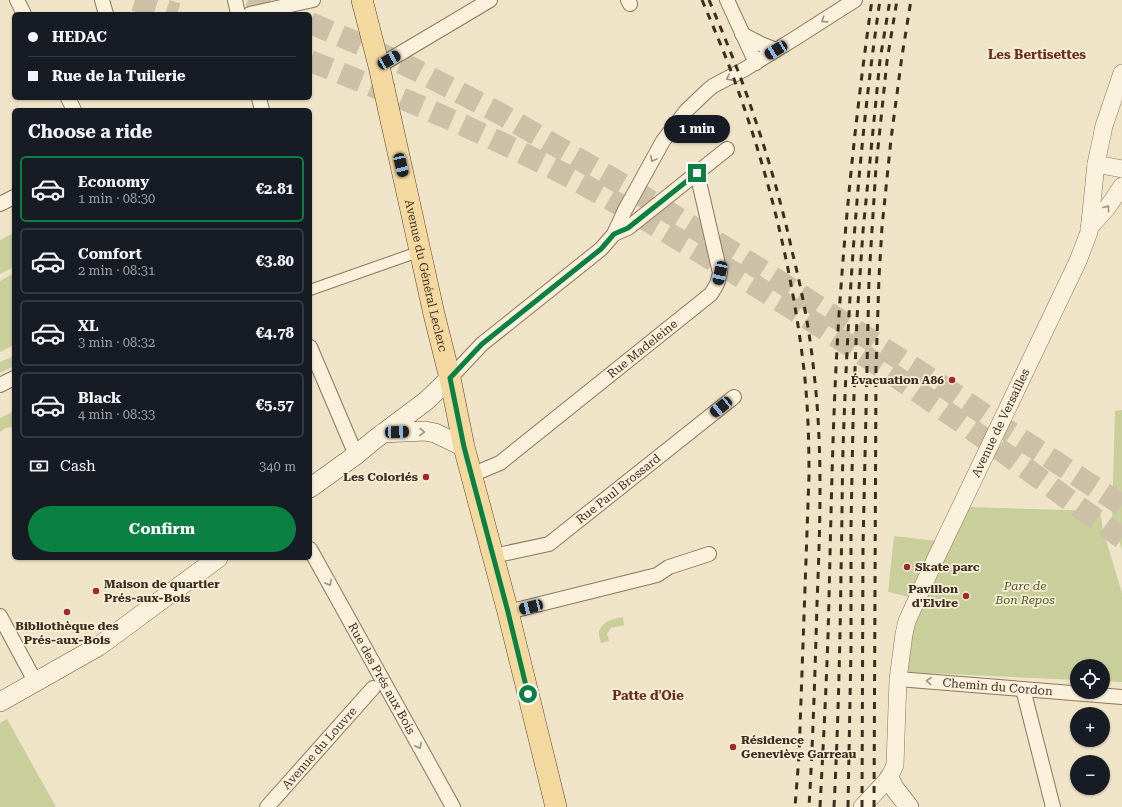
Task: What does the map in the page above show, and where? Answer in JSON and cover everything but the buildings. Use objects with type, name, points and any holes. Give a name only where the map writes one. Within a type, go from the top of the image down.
[{"type":"main road","name":"Avenue du Général Leclerc","points":[[362,0],[379,66],[450,378],[464,447],[508,612],[556,807]]},
{"type":"main road","points":[[312,487],[426,401],[450,378]]},
{"type":"main road","points":[[384,433],[425,431],[435,433],[464,447]]},
{"type":"main road","points":[[0,702],[99,646],[215,560]]},
{"type":"main road","points":[[889,778],[895,789],[909,807]]},
{"type":"street","points":[[16,0],[23,12]]},
{"type":"street","points":[[102,0],[105,12]]},
{"type":"street","points":[[235,0],[238,12]]},
{"type":"street","points":[[259,12],[313,0]]},
{"type":"street","points":[[379,66],[490,0]]},
{"type":"street","points":[[727,0],[756,63]]},
{"type":"street","points":[[450,378],[482,344],[601,249],[614,234],[663,141],[686,111],[708,90],[756,63],[855,0]]},
{"type":"street","points":[[742,34],[776,50]]},
{"type":"street","name":"Avenue de Versailles","points":[[889,778],[895,765],[898,679],[907,621],[1078,261],[1089,232],[1096,164],[1104,126],[1122,73]]},
{"type":"street","points":[[614,234],[628,228],[726,149]]},
{"type":"street","points":[[1096,164],[1122,169]]},
{"type":"street","name":"Rue Madeleine","points":[[471,475],[500,463],[711,294],[717,284],[720,273],[697,173]]},
{"type":"street","points":[[1089,228],[1107,208],[1122,186]]},
{"type":"street","points":[[0,204],[12,199]]},
{"type":"street","points":[[312,289],[421,252]]},
{"type":"street","points":[[312,352],[356,455]]},
{"type":"street","points":[[0,385],[12,379]]},
{"type":"street","name":"Rue Paul Brossard","points":[[493,556],[549,544],[734,398]]},
{"type":"street","name":"Rue des Prés aux Bois","points":[[312,553],[453,807]]},
{"type":"street","points":[[508,612],[657,575],[669,567],[709,554]]},
{"type":"street","points":[[0,616],[4,631],[36,683]]},
{"type":"street","name":"Chemin du Cordon","points":[[898,679],[1122,697]]},
{"type":"street","name":"Avenue du Louvre","points":[[267,807],[373,688]]},
{"type":"street","points":[[1023,689],[1053,807]]},
{"type":"street","points":[[862,807],[889,778]]},
{"type":"green space","points":[[12,234],[12,268],[0,274],[0,240]]},
{"type":"green space","points":[[12,274],[12,346],[0,352],[0,281]]},
{"type":"green space","points":[[12,357],[12,367],[0,373],[0,362]]},
{"type":"green space","points":[[1122,410],[1122,550],[1112,517],[1115,411]]},
{"type":"green space","points":[[12,412],[12,427],[6,428],[0,432],[0,418]]},
{"type":"green space","name":"Parc de Bon Repos","points":[[967,505],[971,507],[1100,511],[1103,530],[1122,593],[1122,682],[1110,681],[1110,659],[1070,659],[1070,680],[906,672],[907,634]]},
{"type":"green space","name":"Skate parc","points":[[894,536],[937,541],[909,597],[888,592]]},
{"type":"green space","points":[[623,617],[624,625],[611,628],[607,634],[609,641],[601,643],[599,633],[602,626],[608,621]]},
{"type":"green space","points":[[7,719],[56,807],[0,807],[0,723]]},
{"type":"tunnel","points":[[135,0],[171,12]]},
{"type":"tunnel","points":[[248,0],[281,12]]},
{"type":"tunnel","points":[[312,24],[414,69],[499,113],[646,198],[953,393],[1122,505]]},
{"type":"tunnel","points":[[312,62],[375,87],[503,144],[566,175],[654,225],[774,297],[864,355],[916,390],[1122,538]]},
{"type":"railway","points":[[702,0],[739,93],[751,127],[771,195],[794,299],[804,370],[808,423],[809,476],[799,756],[795,807]]},
{"type":"railway","points":[[709,0],[744,86],[775,183],[799,281],[808,327],[812,358],[819,431],[820,488],[815,680],[809,807]]},
{"type":"railway","points":[[820,807],[827,657],[833,435],[839,315],[852,158],[872,0]]},
{"type":"railway","points":[[834,807],[837,748],[843,449],[851,280],[860,168],[872,56],[880,0]]},
{"type":"railway","points":[[848,807],[851,647],[851,526],[857,318],[863,231],[880,60],[890,0]]},
{"type":"railway","points":[[862,807],[863,546],[869,278],[876,167],[887,61],[897,0]]},
{"type":"railway","points":[[874,807],[876,368],[879,277],[882,227],[891,139],[911,0]]},
{"type":"place","name":"Évacuation A86","points":[[952,380]]},
{"type":"place","name":"Les Coloriés","points":[[426,477]]},
{"type":"place","name":"Skate parc","points":[[907,567]]},
{"type":"place","name":"Maison de quartier Prés-aux-Bois","points":[[96,591]]},
{"type":"place","name":"Pavillon d'Elvire","points":[[966,596]]},
{"type":"place","name":"Bibliothèque des Prés-aux-Bois","points":[[67,612]]},
{"type":"place","name":"Résidence Geneviève Garreau","points":[[733,747]]},
{"type":"district","name":"Les Bertisettes","points":[[1037,54]]},
{"type":"district","name":"Patte d'Oie","points":[[648,695]]},
{"type":"route","points":[[528,694],[508,612],[464,447],[450,378],[482,344],[601,249],[614,234],[628,228],[697,173]]}]
